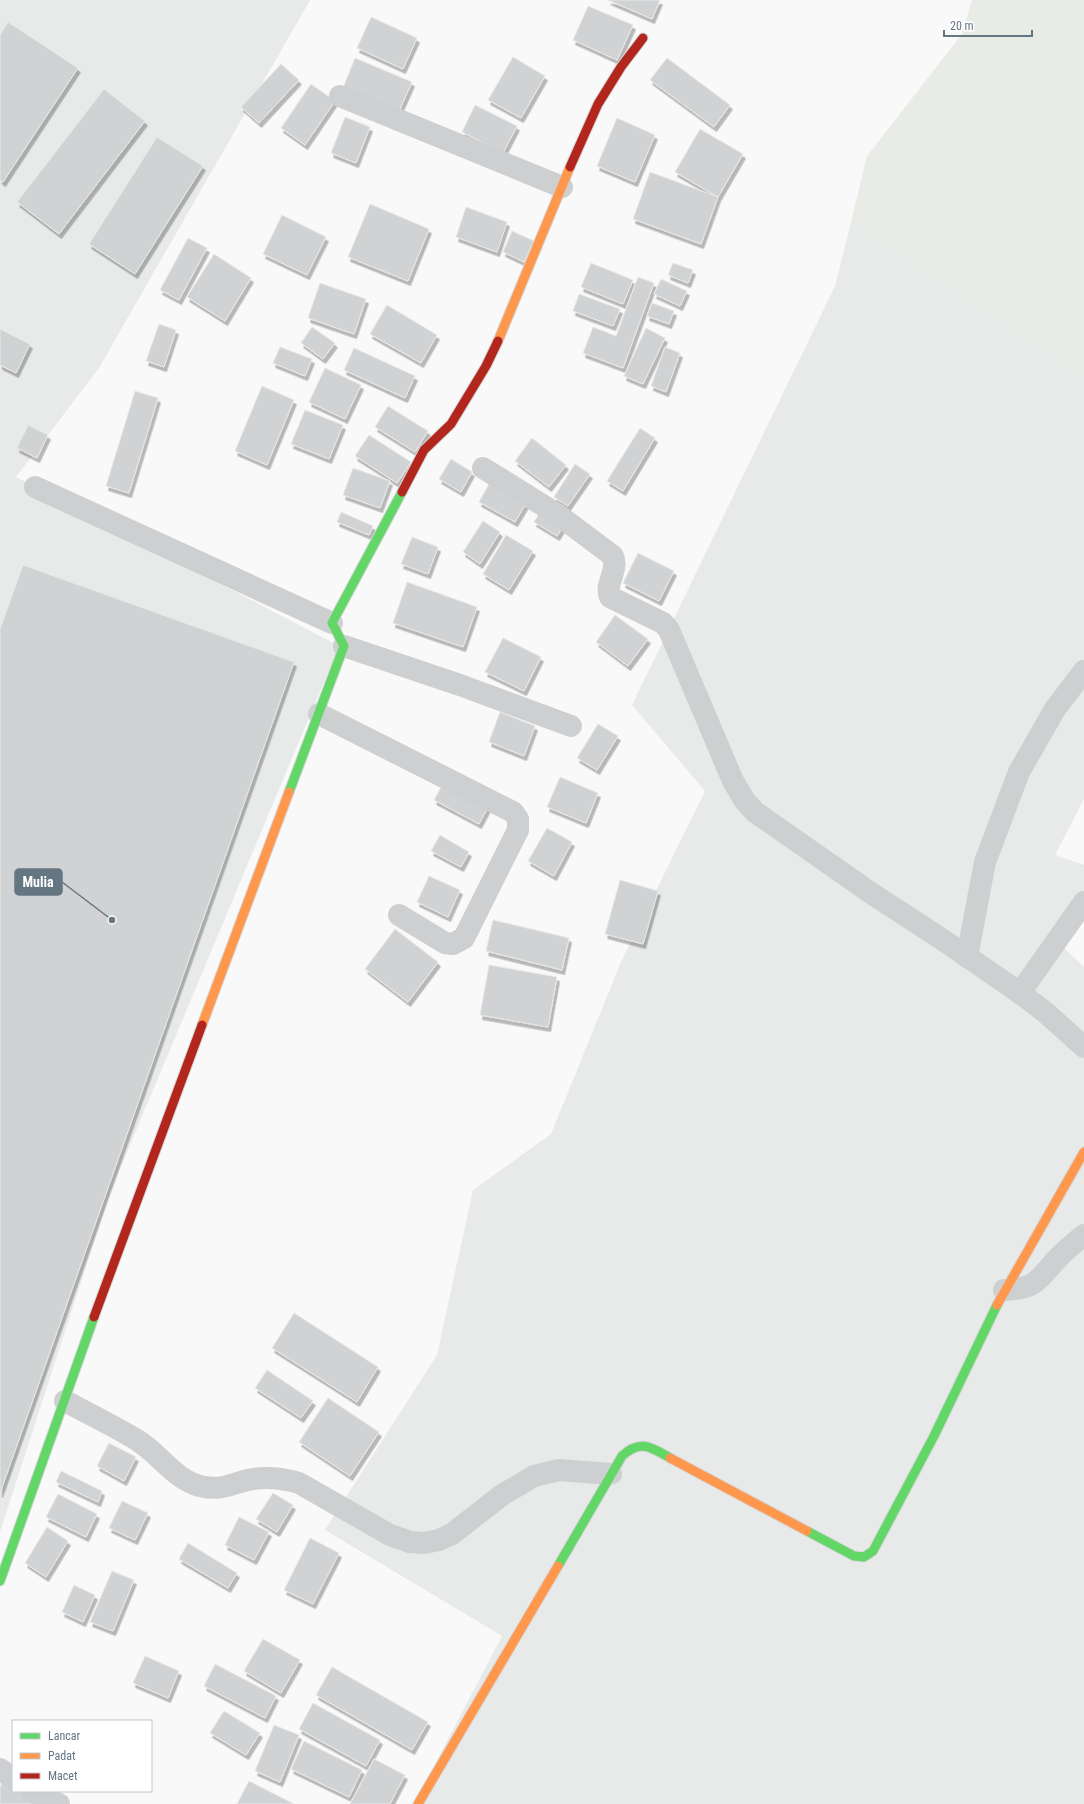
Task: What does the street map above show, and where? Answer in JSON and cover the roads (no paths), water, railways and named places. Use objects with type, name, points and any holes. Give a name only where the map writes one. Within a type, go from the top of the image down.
[{"type":"street","points":[[332,624],[424,450],[451,424],[486,366],[510,314],[598,104],[621,67],[643,38]]},
{"type":"street","points":[[340,96],[562,187]]},
{"type":"street","points":[[483,468],[557,514],[614,556],[616,562],[608,589],[610,597],[663,623],[669,630],[733,781],[745,801],[755,812],[871,893],[1020,993],[1045,1012],[1084,1047]]},
{"type":"street","points":[[35,488],[332,624],[344,646],[460,685],[570,726]]},
{"type":"street","points":[[0,1581],[153,1152],[344,646]]},
{"type":"street","points":[[967,957],[985,862],[1019,772],[1055,709],[1084,671]]},
{"type":"street","points":[[319,714],[513,812],[518,819],[518,830],[464,938],[453,944],[445,942],[399,915]]},
{"type":"street","points":[[1020,993],[1084,902]]},
{"type":"street","points":[[418,1804],[611,1474],[622,1456],[631,1446],[642,1445],[654,1449],[854,1556],[864,1558],[870,1556],[876,1548],[934,1436],[1004,1290],[1084,1152]]},
{"type":"street","points":[[1004,1290],[1020,1290],[1038,1281],[1068,1248],[1084,1235]]},
{"type":"street","points":[[65,1400],[137,1440],[156,1455],[170,1469],[196,1485],[219,1488],[260,1478],[280,1478],[288,1480],[299,1483],[390,1535],[410,1542],[432,1542],[452,1534],[502,1495],[534,1476],[559,1470],[611,1474]]},
{"type":"street","points":[[0,1769],[12,1777]]},
{"type":"street","points":[[33,1792],[59,1804]]},
{"type":"place","name":"Mulia","points":[[112,920]]}]
